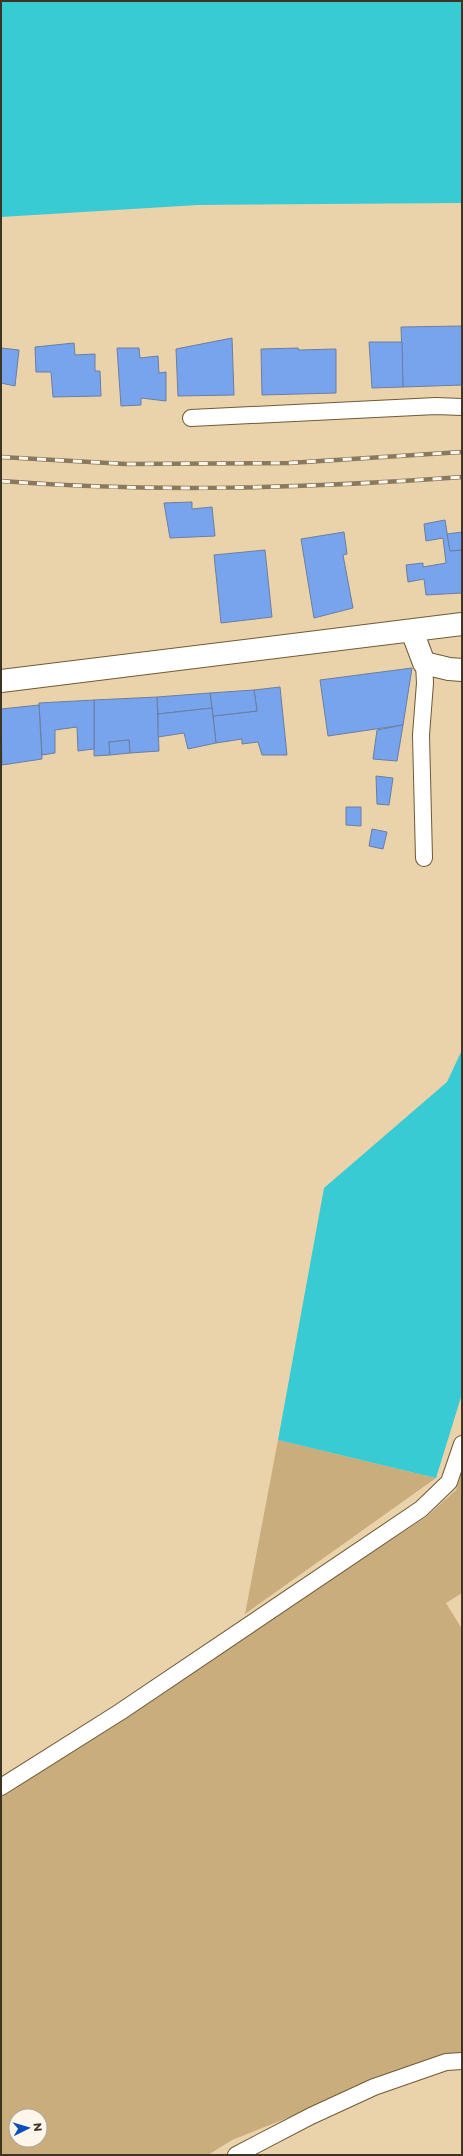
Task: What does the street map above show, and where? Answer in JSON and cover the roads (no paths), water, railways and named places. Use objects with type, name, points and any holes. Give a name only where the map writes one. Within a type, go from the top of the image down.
[{"type":"street","points":[[1,681],[462,624]]},
{"type":"street","points":[[412,631],[424,663],[449,669],[462,670]]},
{"type":"lane","points":[[191,418],[436,406],[462,407]]},
{"type":"lane","points":[[424,663],[425,683],[421,736],[424,858]]},
{"type":"lane","points":[[1,1787],[120,1712],[421,1510],[449,1482],[462,1444]]},
{"type":"lane","points":[[236,2155],[311,2116],[374,2087],[446,2062],[462,2061]]},
{"type":"water","points":[[1,1],[462,1],[462,203],[198,205],[1,217]]},
{"type":"water","points":[[462,1050],[462,1394],[436,1478],[278,1440],[324,1188],[447,1082]]},
{"type":"railway","points":[[1,457],[126,464],[289,463],[462,452]]},
{"type":"railway","points":[[1,481],[116,487],[232,488],[347,484],[462,477]]}]
